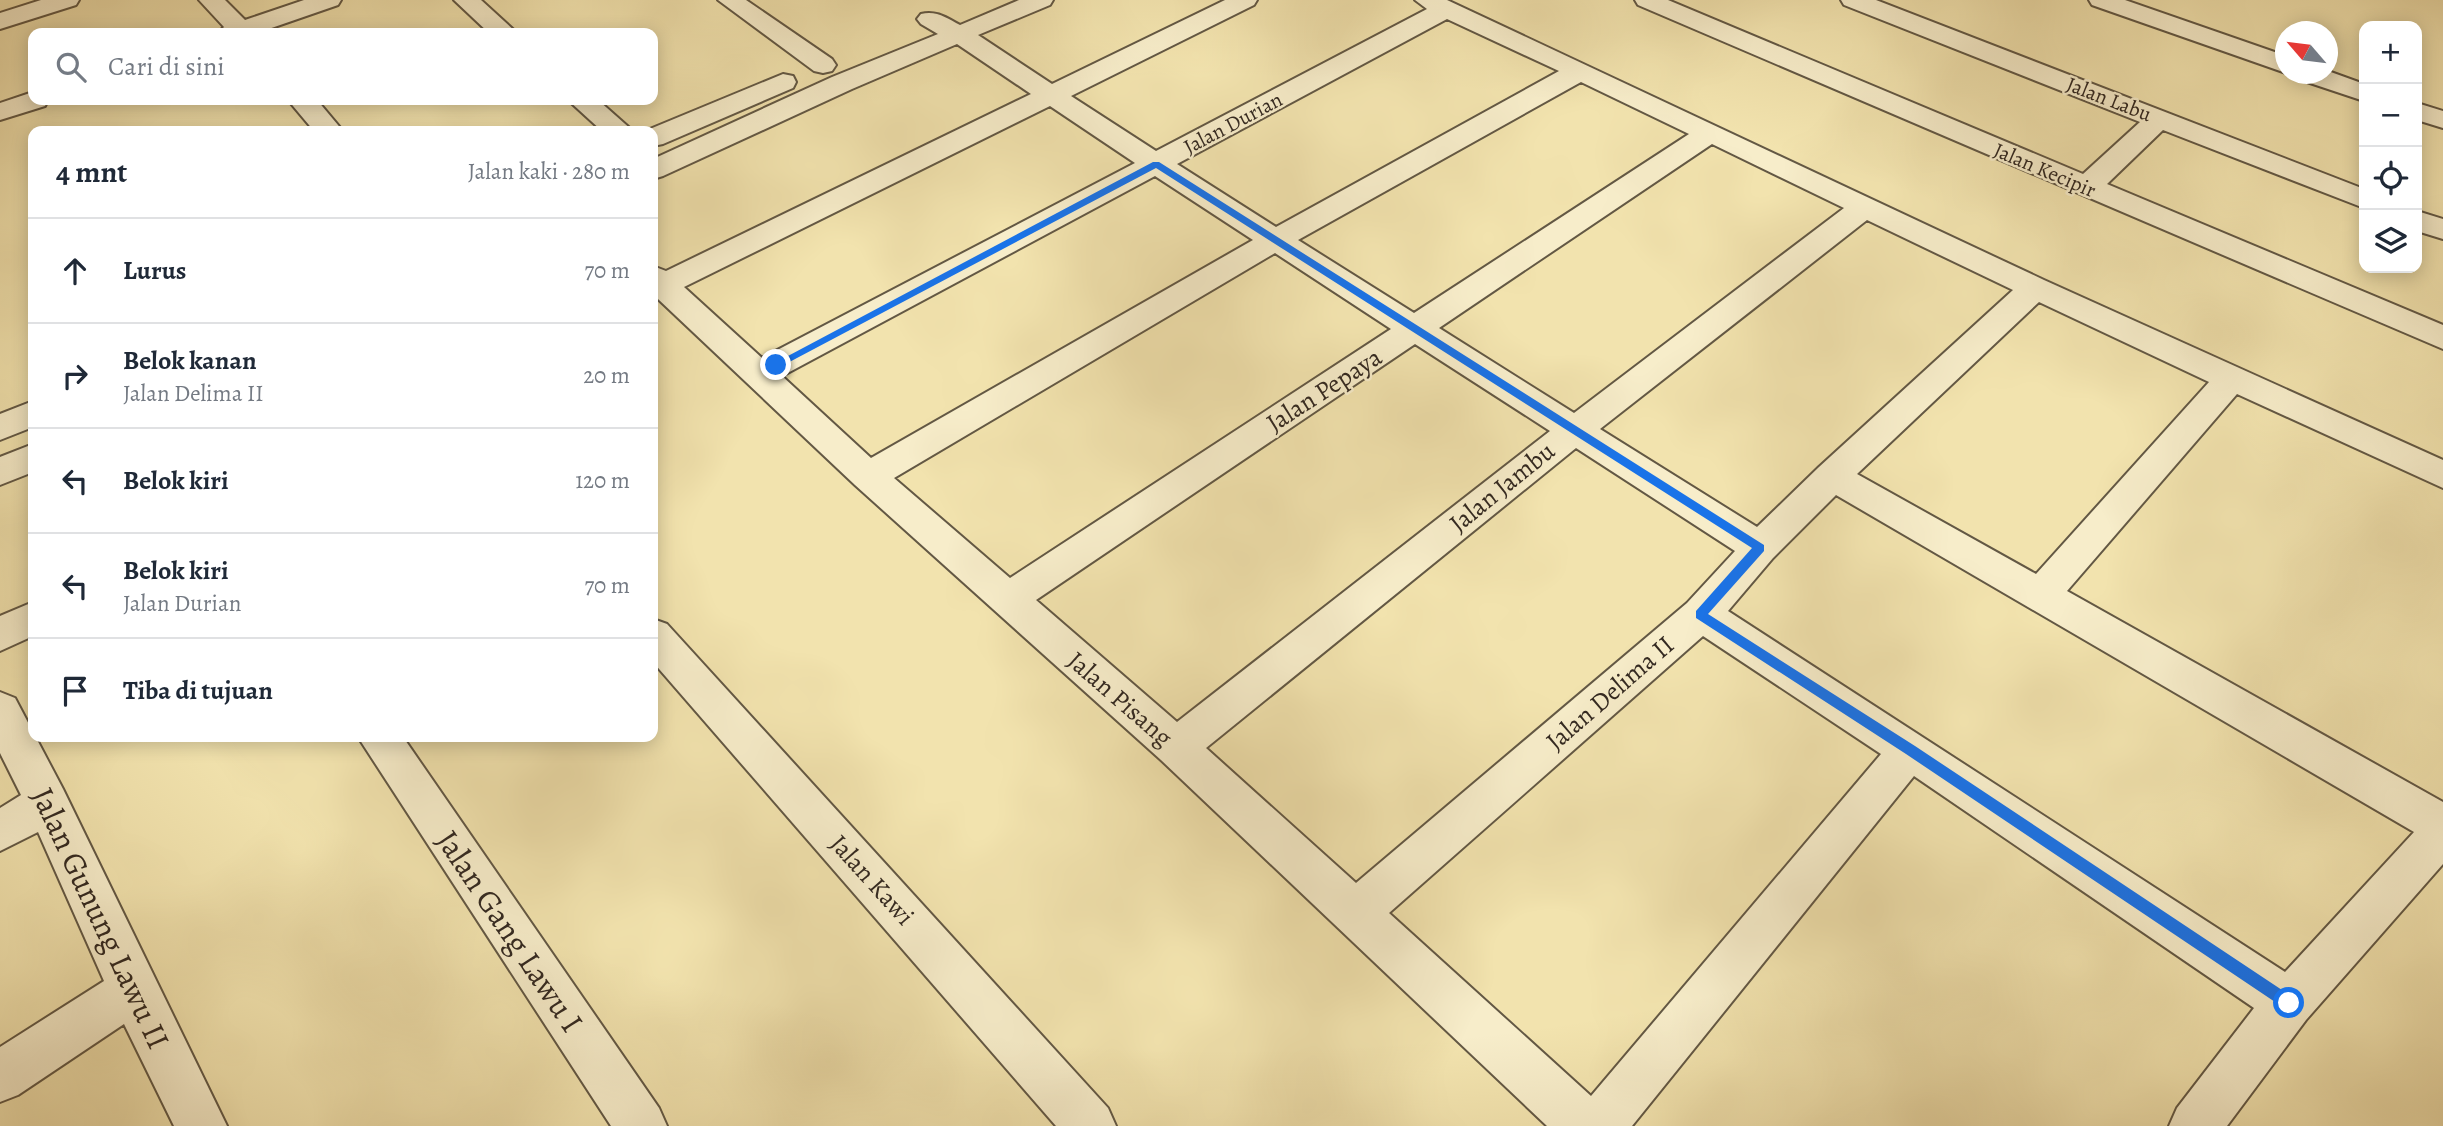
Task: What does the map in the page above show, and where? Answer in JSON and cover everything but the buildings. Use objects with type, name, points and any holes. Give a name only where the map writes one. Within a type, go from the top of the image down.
[{"type":"street","points":[[0,21],[67,0]]},
{"type":"street","points":[[211,0],[236,28]]},
{"type":"street","points":[[250,28],[329,0]]},
{"type":"street","points":[[466,0],[498,28]]},
{"type":"street","points":[[730,0],[823,65]]},
{"type":"street","points":[[658,136],[952,13],[1041,0]]},
{"type":"street","points":[[658,283],[1245,0]]},
{"type":"street","name":"Jalan Kecipir","points":[[1647,0],[2443,338]]},
{"type":"street","points":[[1681,15],[1707,0]]},
{"type":"street","name":"Jalan Labu","points":[[1853,0],[2359,197]]},
{"type":"street","points":[[2101,0],[2275,61]]},
{"type":"street","points":[[1437,4],[2035,288],[2443,475]]},
{"type":"street","name":"Jalan Durian","points":[[759,374],[1156,164],[1437,4]]},
{"type":"street","points":[[952,13],[1048,94],[1760,548]]},
{"type":"street","points":[[658,168],[842,83],[952,13]]},
{"type":"street","points":[[868,476],[1275,240],[1580,71]]},
{"type":"street","points":[[2338,84],[2359,91]]},
{"type":"street","points":[[306,105],[325,126]]},
{"type":"street","points":[[588,105],[613,126]]},
{"type":"street","points":[[2422,113],[2443,120]]},
{"type":"street","points":[[2087,187],[2160,118]]},
{"type":"street","name":"Jalan Pepaya","points":[[1006,600],[1710,132]]},
{"type":"street","name":"Jalan Jambu","points":[[1176,747],[1576,429],[1865,207]]},
{"type":"street","points":[[2422,222],[2443,230]]},
{"type":"street","name":"Jalan Pisang","points":[[658,286],[759,374],[1006,600],[1176,747],[1585,1126]]},
{"type":"street","name":"Jalan Delima II","points":[[1355,913],[1701,614],[1760,548],[1832,476],[2035,288]]},
{"type":"street","points":[[2041,594],[2233,377]]},
{"type":"street","points":[[0,428],[28,415]]},
{"type":"street","points":[[0,472],[28,459]]},
{"type":"street","points":[[1832,476],[2443,825]]},
{"type":"street","points":[[1701,614],[2289,1003]]},
{"type":"street","points":[[0,635],[28,621]]},
{"type":"street","name":"Jalan Kawi","points":[[658,641],[1090,1126]]},
{"type":"street","name":"Jalan Gunung Lawu II","points":[[0,710],[201,1126]]},
{"type":"street","name":"Jalan Gang Lawu I","points":[[382,742],[641,1126]]},
{"type":"street","points":[[1599,1126],[1910,750]]},
{"type":"street","points":[[0,831],[47,803]]},
{"type":"street","points":[[2195,1126],[2289,1003],[2443,832]]},
{"type":"street","points":[[0,1077],[133,990]]},
{"type":"route","points":[[776,365],[1156,164],[1760,548],[1701,614],[2289,1003]]}]
